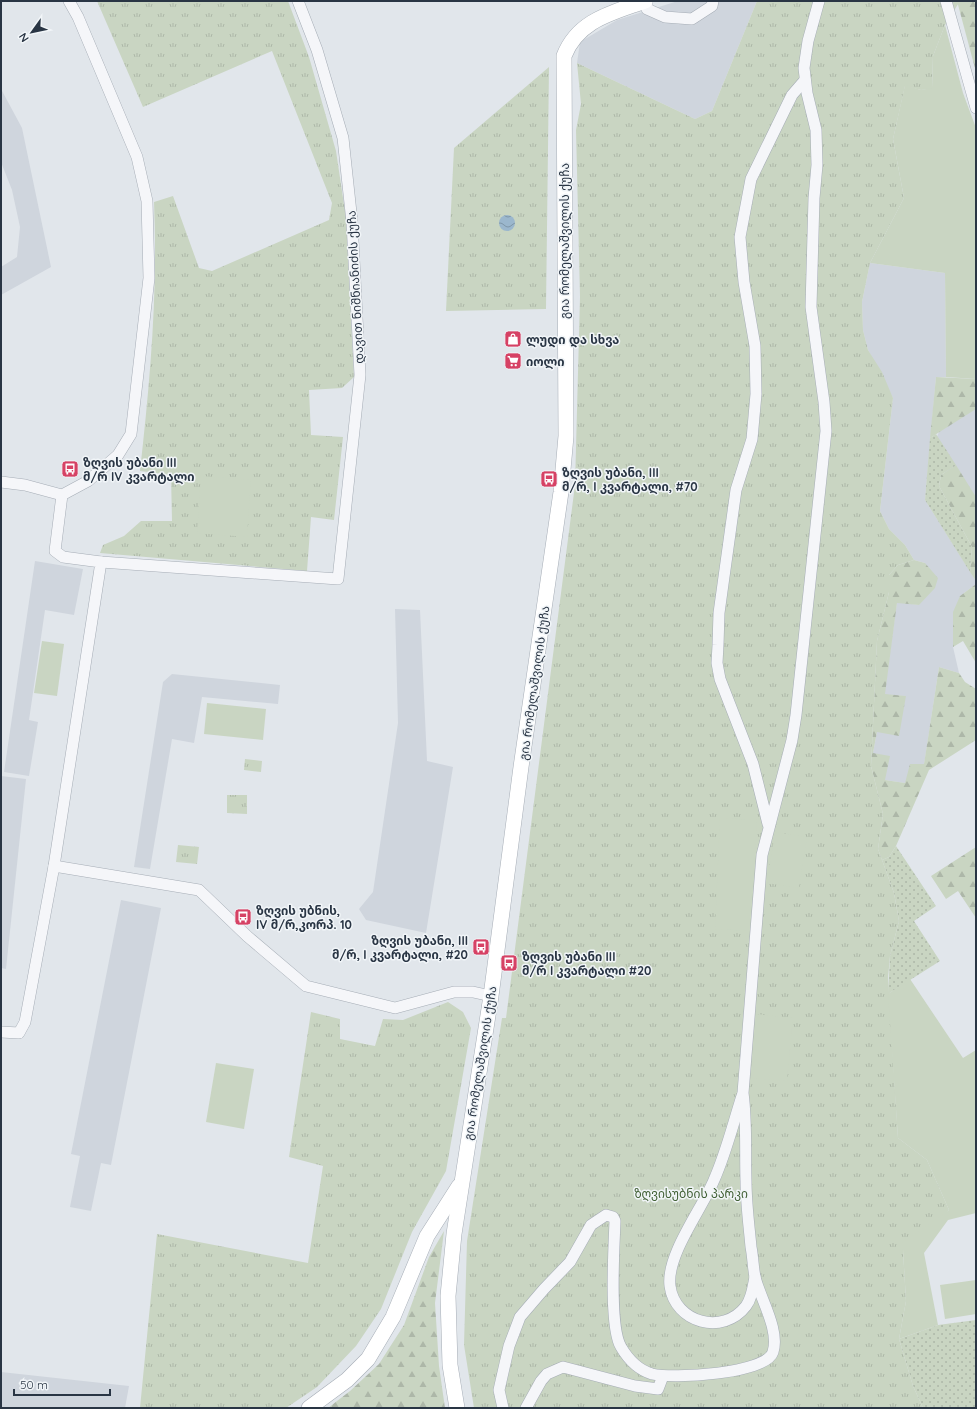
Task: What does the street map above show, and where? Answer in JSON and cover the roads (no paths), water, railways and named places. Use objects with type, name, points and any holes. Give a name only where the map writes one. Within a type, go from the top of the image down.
[{"type":"street","points":[[1,482],[25,485],[62,495],[88,481],[118,455],[131,434],[149,278],[147,201],[138,157],[78,17],[69,1]]},
{"type":"street","name":"დავით ნიშნიანიძის ქუჩა","points":[[101,562],[338,579],[360,374],[352,222],[343,138],[317,50],[298,1]]},
{"type":"street","points":[[646,1],[647,9],[665,16],[692,18],[712,6],[713,1]]},
{"type":"street","name":"გია რომელაშვილის ქუჩა","points":[[457,1408],[450,1365],[448,1296],[454,1234],[491,996],[519,783],[562,492],[566,436],[564,56],[569,43],[578,32],[596,19],[646,1]]},
{"type":"street","points":[[503,1408],[499,1390],[509,1346],[520,1317],[570,1262],[591,1224],[606,1215],[613,1217],[615,1221],[614,1312],[620,1345],[629,1359],[642,1370],[663,1376],[730,1371],[760,1363],[772,1354],[774,1346],[773,1330],[755,1277],[748,1224],[746,1118],[743,1093],[757,938],[762,855],[768,827],[792,740],[796,715],[826,431],[824,402],[811,307],[812,224],[817,143],[816,130],[805,80],[805,55],[819,1]]},
{"type":"street","points":[[946,1],[976,108]]},
{"type":"street","points":[[768,827],[753,764],[720,679],[717,663],[719,613],[736,490],[752,439],[756,394],[755,346],[744,282],[740,237],[751,179],[792,95],[805,80]]},
{"type":"street","points":[[1,1032],[19,1033],[25,1022],[54,866],[101,562],[63,557],[55,551],[62,495]]},
{"type":"street","points":[[54,866],[199,890],[247,936],[306,986],[395,1008],[454,992],[473,992],[491,996]]},
{"type":"street","points":[[743,1093],[714,1180],[674,1259],[670,1286],[678,1305],[688,1315],[698,1321],[717,1323],[731,1318],[746,1305],[753,1289],[755,1277]]},
{"type":"street","points":[[309,1408],[347,1380],[368,1359],[393,1317],[427,1236],[462,1181]]},
{"type":"street","points":[[526,1408],[541,1381],[548,1374],[563,1367],[651,1389],[658,1389],[663,1376]]},
{"type":"water","points":[[507,215],[514,220],[515,223],[510,230],[507,231],[500,226],[499,223],[504,216]]},
{"type":"place","name":"ლუდი და სხვა","points":[[513,339]]},
{"type":"place","name":"იოლი","points":[[513,361]]},
{"type":"place","name":"ზღვის უბანი III მ/რ IV კვარტალი","points":[[70,469]]},
{"type":"place","name":"ზღვის უბანი, III მ/რ, I კვარტალი, #70","points":[[549,479]]},
{"type":"place","name":"ზღვის უბნის, IV მ/რ,კორპ. 10","points":[[243,917]]},
{"type":"place","name":"ზღვის უბანი, III მ/რ, I კვარტალი, #20","points":[[481,947]]},
{"type":"place","name":"ზღვის უბანი III მ/რ I კვარტალი #20","points":[[509,963]]},
{"type":"park label","name":"ზღვისუბნის პარკი","points":[[691,1193]]}]
